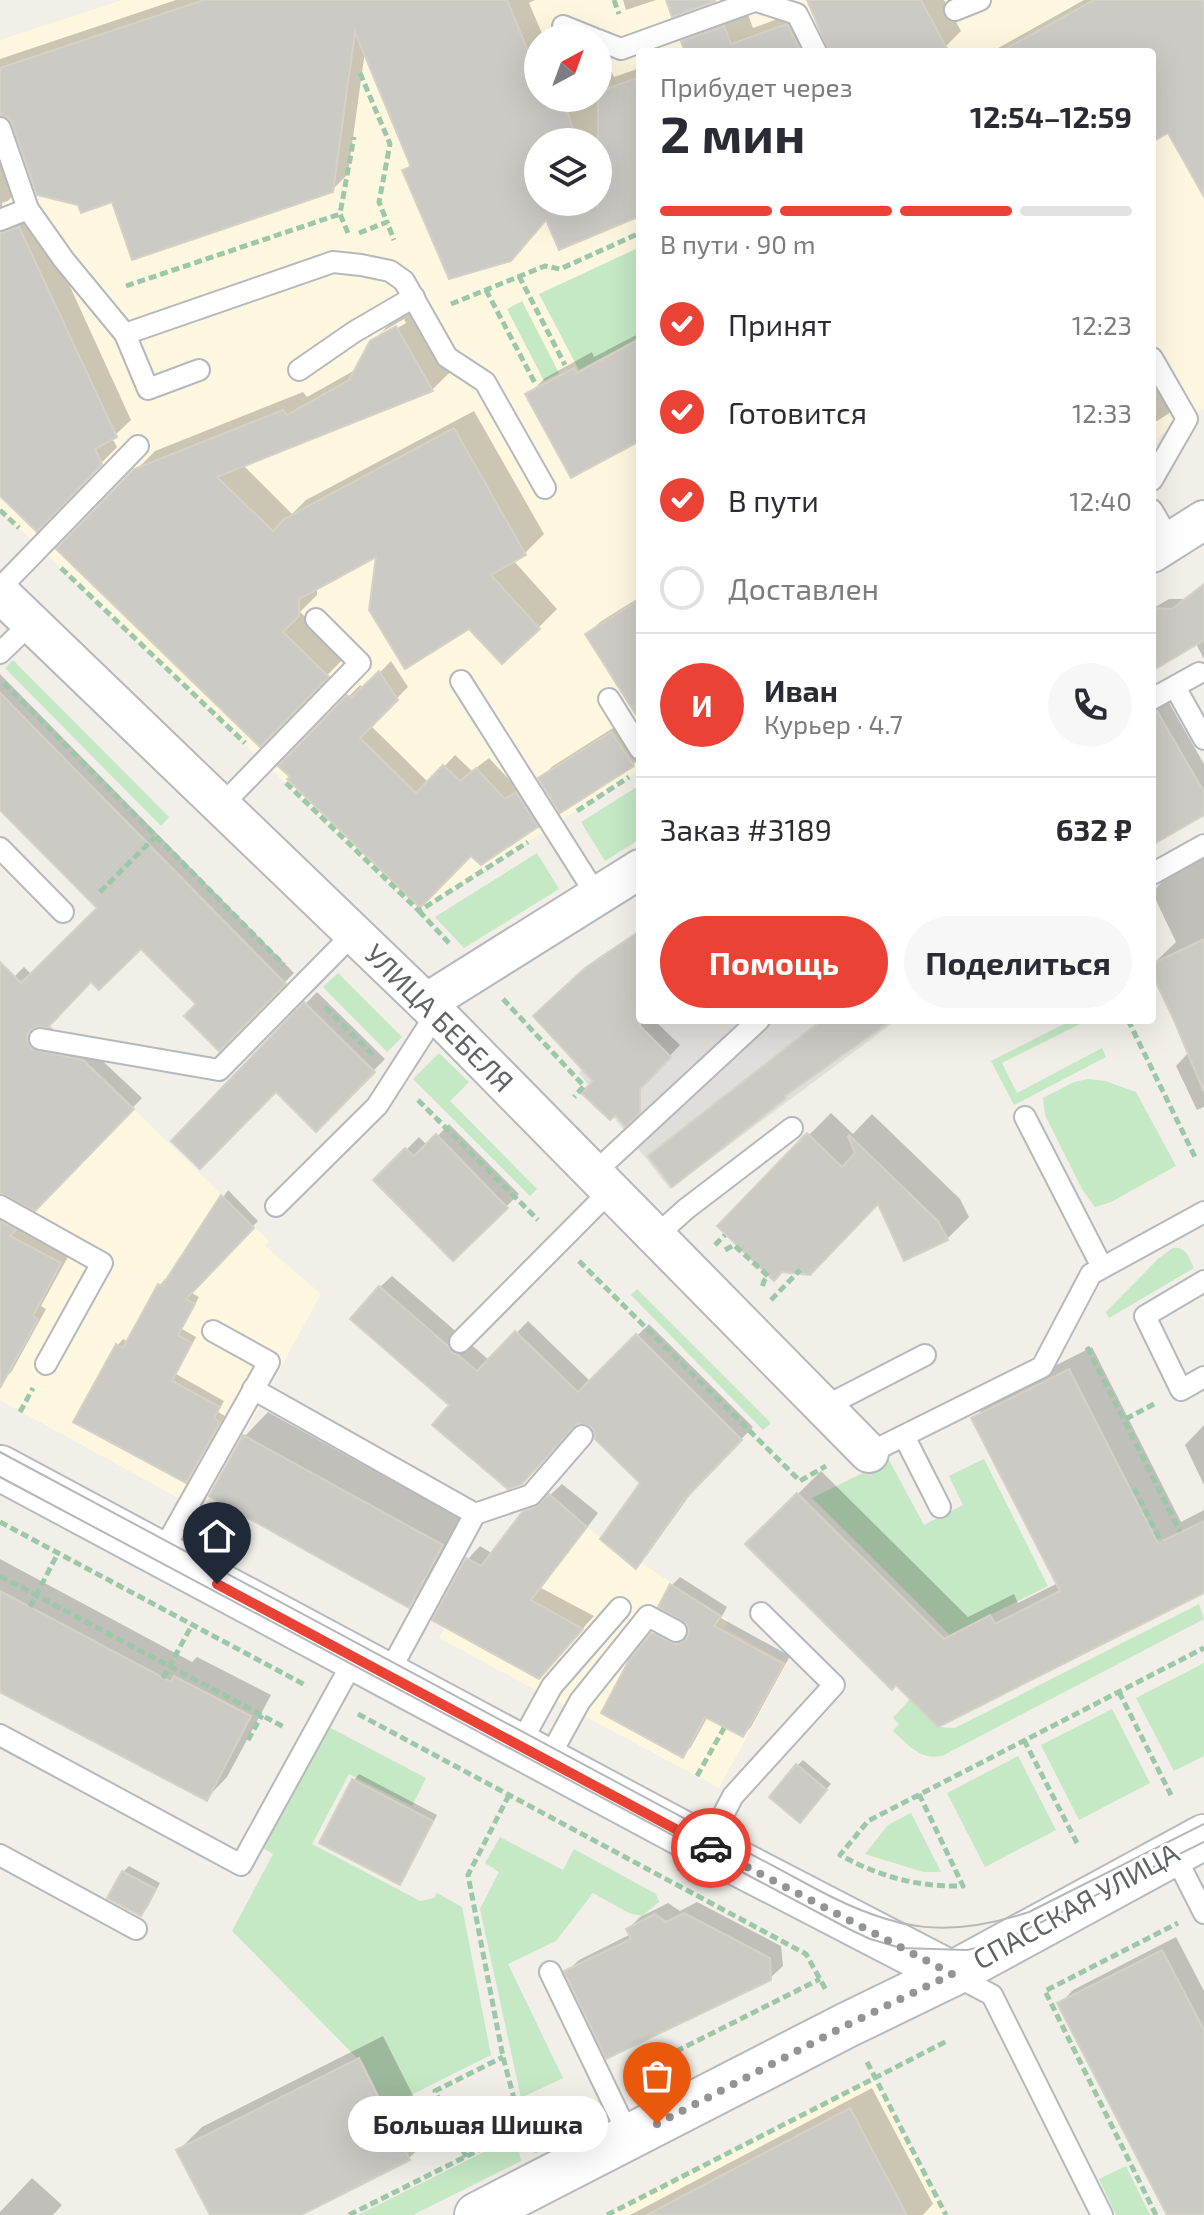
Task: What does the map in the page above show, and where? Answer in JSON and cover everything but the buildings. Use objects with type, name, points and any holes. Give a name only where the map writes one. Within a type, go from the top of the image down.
[{"type":"street","points":[[1158,535],[1204,520]]},
{"type":"street","name":"УЛИЦА БЕБЕЛЯ","points":[[0,590],[431,1008],[866,1449]]},
{"type":"street","points":[[431,1008],[476,971],[636,872]]},
{"type":"street","points":[[0,1468],[952,1974]]},
{"type":"street","name":"СПАССКАЯ УЛИЦА","points":[[477,2215],[952,1974],[1189,1844]]},
{"type":"lane","points":[[955,10],[980,0]]},
{"type":"lane","points":[[612,45],[621,49],[757,1],[797,14],[814,48]]},
{"type":"lane","points":[[0,128],[28,209],[64,260],[125,334],[148,389],[199,370]]},
{"type":"lane","points":[[0,220],[28,209]]},
{"type":"lane","points":[[125,334],[333,262],[390,271],[404,281],[447,357],[485,382],[545,488]]},
{"type":"lane","points":[[299,370],[354,332],[414,297]]},
{"type":"lane","points":[[1156,365],[1187,419],[1156,473]]},
{"type":"lane","points":[[0,590],[138,446]]},
{"type":"lane","points":[[221,806],[360,663],[316,619]]},
{"type":"lane","points":[[0,653],[31,623]]},
{"type":"lane","points":[[1156,697],[1199,673]]},
{"type":"lane","points":[[461,681],[597,896]]},
{"type":"lane","points":[[1175,687],[1204,739]]},
{"type":"lane","points":[[609,699],[636,743]]},
{"type":"lane","points":[[1156,872],[1204,845]]},
{"type":"lane","points":[[0,848],[63,912]]},
{"type":"lane","points":[[40,1039],[219,1070],[353,934]]},
{"type":"lane","points":[[276,1206],[377,1106],[431,1008]]},
{"type":"lane","points":[[460,1342],[560,1242],[602,1182],[755,1024]]},
{"type":"lane","points":[[1025,1117],[1102,1267]]},
{"type":"lane","points":[[656,1236],[686,1209],[792,1128]]},
{"type":"lane","points":[[0,1206],[102,1263],[46,1364]]},
{"type":"lane","points":[[866,1449],[904,1436],[1042,1367],[1091,1274],[1204,1212]]},
{"type":"lane","points":[[1204,1281],[1145,1316],[1181,1390],[1204,1377]]},
{"type":"lane","points":[[161,1554],[269,1362],[213,1331]]},
{"type":"lane","points":[[824,1407],[925,1355]]},
{"type":"lane","points":[[253,1389],[475,1514]]},
{"type":"lane","points":[[0,1735],[241,1865],[332,1700],[371,1667],[475,1514],[531,1495],[582,1436]]},
{"type":"lane","points":[[904,1436],[940,1507]]},
{"type":"lane","points":[[533,1754],[552,1686],[620,1608]]},
{"type":"lane","points":[[707,1846],[733,1796],[834,1685],[761,1613]]},
{"type":"lane","points":[[533,1754],[648,1616],[676,1631]]},
{"type":"lane","points":[[1189,1844],[1203,1912]]},
{"type":"lane","points":[[0,1855],[136,1929]]},
{"type":"lane","points":[[550,1972],[630,2138]]},
{"type":"lane","points":[[952,1974],[992,1995],[1102,2215]]},
{"type":"path","points":[[360,73],[390,144],[379,202],[395,242]]},
{"type":"path","points":[[354,137],[340,214],[350,237],[387,222]]},
{"type":"path","points":[[121,288],[340,214]]},
{"type":"path","points":[[443,307],[545,266],[560,269],[636,235]]},
{"type":"path","points":[[519,276],[565,365]]},
{"type":"path","points":[[486,290],[536,385]]},
{"type":"path","points":[[0,510],[419,911],[584,1086],[546,1125]]},
{"type":"path","points":[[0,679],[800,1481],[866,1449]]},
{"type":"path","points":[[419,911],[636,773]]},
{"type":"path","points":[[100,892],[155,837]]},
{"type":"path","points":[[1130,1024],[1196,1159]]},
{"type":"path","points":[[710,1238],[720,1250],[728,1250],[734,1245],[768,1276],[762,1289],[770,1301]]},
{"type":"path","points":[[776,1295],[800,1270]]},
{"type":"path","points":[[1094,1361],[1180,1532]]},
{"type":"path","points":[[1124,1420],[1181,1390]]},
{"type":"path","points":[[1134,1488],[1161,1542]]},
{"type":"path","points":[[0,1522],[806,1954],[827,1992]]},
{"type":"path","points":[[30,1607],[58,1553]]},
{"type":"path","points":[[0,1576],[310,1741]]},
{"type":"path","points":[[163,1678],[192,1625]]},
{"type":"path","points":[[919,1794],[963,1886],[939,1886],[888,1877],[840,1855],[868,1821],[919,1794],[1204,1648]]},
{"type":"path","points":[[1119,1692],[1171,1795]]},
{"type":"path","points":[[248,1740],[262,1715]]},
{"type":"path","points":[[697,1776],[724,1728]]},
{"type":"path","points":[[1024,1740],[1077,1843]]},
{"type":"path","points":[[509,1795],[468,1875],[503,2057],[522,2129]]},
{"type":"path","points":[[1156,2215],[1045,1991],[1203,1912]]},
{"type":"path","points":[[607,2215],[947,2041]]},
{"type":"path","points":[[466,2157],[435,2091],[503,2057]]},
{"type":"path","points":[[867,2062],[946,2215]]},
{"type":"shaded area","points":[[122,0],[1204,0],[1204,408],[1156,438],[1156,48],[636,48],[636,773],[419,911],[0,510],[0,40]]},
{"type":"shaded area","points":[[636,1011],[636,1024],[892,1024],[670,1189],[579,1073]]},
{"type":"shaded area","points":[[0,1101],[73,1172],[134,1109],[269,1241],[265,1246],[321,1294],[202,1511],[0,1400]]},
{"type":"shaded area","points":[[541,1488],[636,1568],[640,1562],[728,1620],[725,1628],[787,1663],[719,1788],[439,1638],[477,1570]]},
{"type":"shaded area","points":[[875,2078],[946,2215],[607,2215]]},
{"type":"green space","points":[[636,249],[636,339],[579,370],[539,294]]},
{"type":"green space","points":[[522,301],[559,373],[544,381],[507,309]]},
{"type":"green space","points":[[13,660],[169,817],[161,826],[5,668]]},
{"type":"green space","points":[[636,788],[636,842],[605,861],[581,822]]},
{"type":"green space","points":[[537,853],[559,889],[464,948],[435,917]]},
{"type":"green space","points":[[338,973],[402,1037],[387,1052],[323,987]]},
{"type":"green space","points":[[1064,1024],[1080,1024],[1002,1063],[1017,1093],[1102,1048],[1106,1057],[1014,1105],[991,1061]]},
{"type":"green space","points":[[439,1053],[469,1082],[450,1101],[537,1189],[530,1196],[413,1079]]},
{"type":"green space","points":[[1088,1079],[1105,1081],[1136,1092],[1176,1166],[1111,1202],[1095,1207],[1082,1189],[1045,1115],[1043,1098],[1074,1082]]},
{"type":"green space","points":[[1173,1248],[1184,1251],[1194,1268],[1109,1318],[1106,1312],[1159,1258]]},
{"type":"green space","points":[[637,1289],[771,1423],[763,1430],[631,1295]]},
{"type":"green space","points":[[984,1459],[1048,1586],[950,1635],[812,1498],[889,1460],[924,1525],[963,1505],[949,1476]]},
{"type":"green space","points":[[1199,1604],[1204,1619],[944,1755],[922,1754],[893,1731],[899,1724],[893,1718],[910,1699],[938,1727],[955,1728]]},
{"type":"green space","points":[[1204,1663],[1204,1756],[1174,1771],[1136,1698]]},
{"type":"green space","points":[[1112,1709],[1150,1783],[1079,1820],[1041,1745]]},
{"type":"green space","points":[[325,1725],[426,1778],[412,1806],[349,1774],[312,1844],[420,1901],[434,1898],[437,1893],[462,1907],[491,2055],[385,2108],[363,2064],[232,1931],[273,1854],[260,1846]]},
{"type":"green space","points":[[1018,1756],[1056,1830],[985,1867],[947,1793]]},
{"type":"green space","points":[[911,1813],[941,1872],[923,1872],[865,1854],[888,1825]]},
{"type":"green space","points":[[500,1837],[563,1870],[574,1849],[656,1894],[659,1902],[642,1916],[629,1913],[593,1893],[556,1941],[508,1964],[563,2078],[521,2098],[480,1909],[499,1872],[485,1863]]},
{"type":"green space","points":[[591,2098],[596,2112],[581,2131],[534,2154],[528,2130]]},
{"type":"green space","points":[[516,2136],[521,2161],[413,2215],[358,2215]]},
{"type":"green space","points":[[1126,2166],[1150,2215],[1116,2215],[1099,2179]]},
{"type":"tram line","points":[[0,1452],[820,1891],[873,1915],[922,1927],[947,1928],[1000,1920],[1029,1912],[1204,1824]]},
{"type":"tram line","points":[[0,1477],[870,1939],[901,1948],[967,1950],[999,1943],[1204,1842]]},
{"type":"way so far","points":[[657,2124],[952,1974],[711,1848]]},
{"type":"place","name":"Большая Шишка","points":[[657,2124]]},
{"type":"route","points":[[217,1584],[711,1848]]}]
